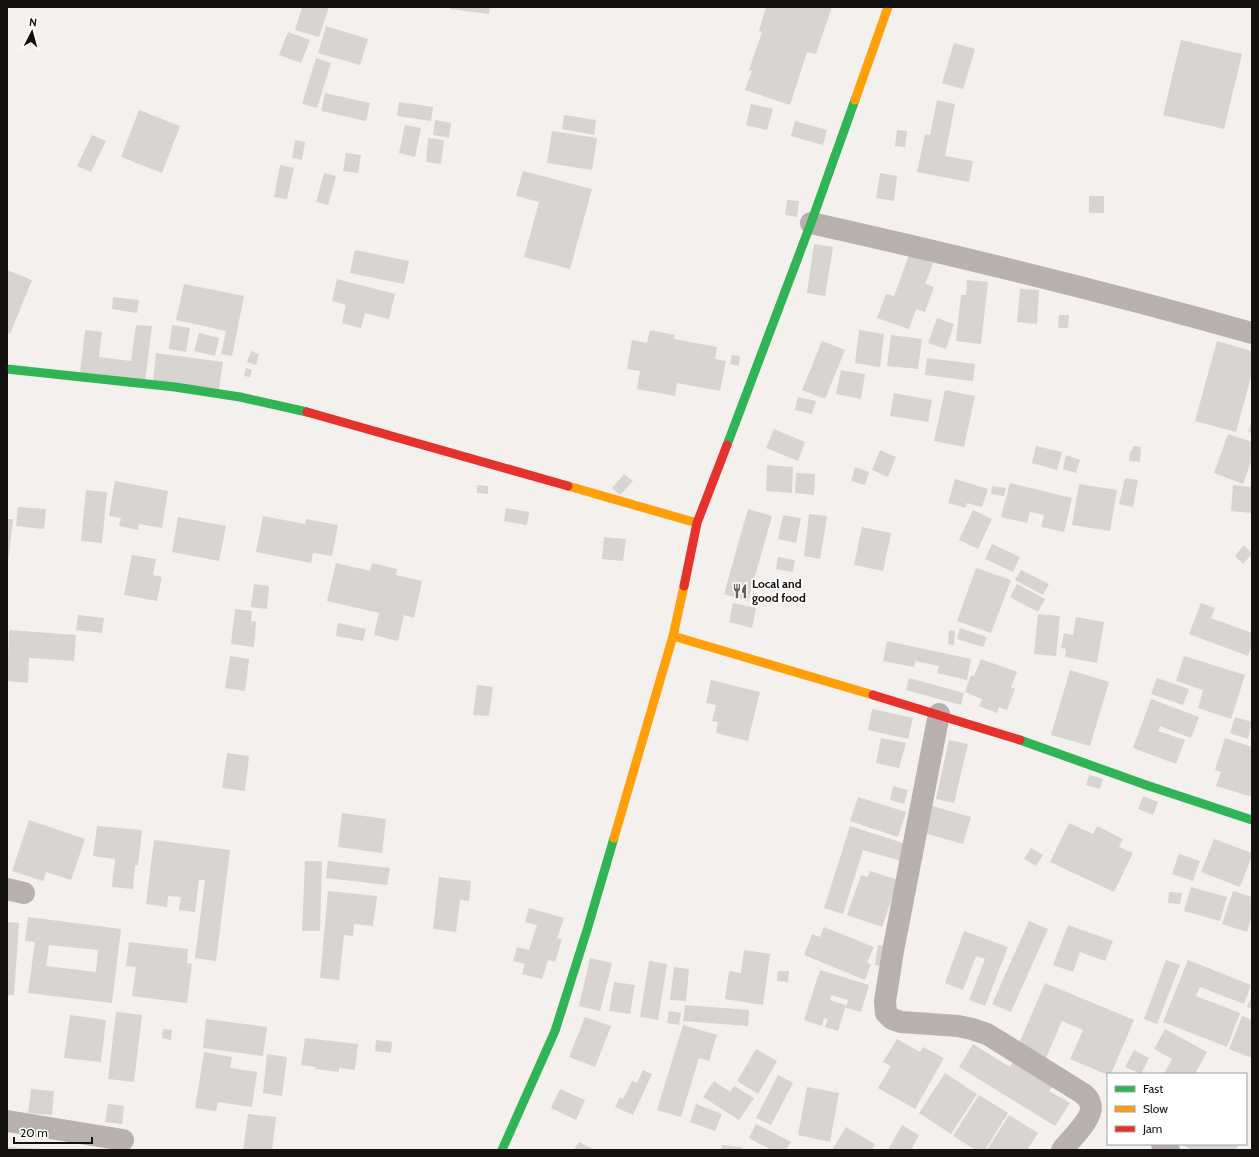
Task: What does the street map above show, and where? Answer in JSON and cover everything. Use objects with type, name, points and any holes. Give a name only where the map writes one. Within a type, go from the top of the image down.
[{"type":"street","points":[[502,1150],[555,1031],[610,854],[673,636],[697,524],[811,223],[884,8]]},
{"type":"street","points":[[811,223],[1059,281],[1252,333]]},
{"type":"street","points":[[7,369],[175,387],[240,397],[323,416],[697,524]]},
{"type":"street","points":[[673,636],[939,714],[1030,743],[1146,786],[1252,820]]},
{"type":"street","points":[[939,714],[893,951],[885,1001],[886,1013],[892,1019],[901,1022],[958,1026],[987,1034],[1082,1093],[1099,1106],[1090,1112],[1086,1121],[1062,1150]]},
{"type":"street","points":[[7,1121],[123,1140]]},
{"type":"building","points":[[302,7],[329,7],[319,37],[295,30]]},
{"type":"building","points":[[450,7],[490,7],[489,14],[450,9]]},
{"type":"building","points":[[766,7],[832,7],[816,54],[807,52],[790,105],[745,90],[752,71],[749,70],[762,32],[759,31]]},
{"type":"building","points":[[326,26],[368,39],[360,65],[318,53]]},
{"type":"building","points":[[288,32],[310,40],[301,63],[279,55]]},
{"type":"building","points":[[1181,40],[1242,54],[1224,129],[1163,115]]},
{"type":"building","points":[[954,43],[975,49],[963,89],[942,83]]},
{"type":"building","points":[[316,58],[331,63],[317,108],[302,104]]},
{"type":"building","points":[[325,93],[370,103],[366,121],[321,111]]},
{"type":"building","points":[[937,100],[955,104],[945,156],[973,161],[969,182],[917,172],[925,134],[930,135]]},
{"type":"building","points":[[399,102],[433,107],[431,121],[397,116]]},
{"type":"building","points":[[751,104],[773,109],[767,130],[746,125]]},
{"type":"building","points":[[139,110],[180,126],[162,173],[121,157]]},
{"type":"building","points":[[564,115],[596,120],[594,135],[562,129]]},
{"type":"building","points":[[435,120],[451,123],[449,138],[433,135]]},
{"type":"building","points":[[795,121],[827,130],[823,145],[791,136]]},
{"type":"building","points":[[405,125],[421,128],[415,157],[399,153]]},
{"type":"building","points":[[897,130],[907,131],[905,147],[895,146]]},
{"type":"building","points":[[552,131],[597,138],[592,170],[547,163]]},
{"type":"building","points":[[92,135],[106,141],[91,172],[77,166]]},
{"type":"building","points":[[428,138],[444,140],[441,164],[426,162]]},
{"type":"building","points":[[295,140],[305,142],[302,160],[292,158]]},
{"type":"building","points":[[346,153],[361,155],[358,173],[343,171]]},
{"type":"building","points":[[280,165],[294,168],[287,199],[274,197]]},
{"type":"building","points":[[523,171],[592,189],[570,269],[524,257],[539,202],[516,196]]},
{"type":"building","points":[[324,173],[336,176],[328,205],[316,202]]},
{"type":"building","points":[[880,173],[897,176],[894,201],[876,198]]},
{"type":"building","points":[[1089,196],[1104,196],[1104,213],[1089,213]]},
{"type":"building","points":[[787,200],[799,201],[797,217],[785,215]]},
{"type":"building","points":[[814,244],[833,247],[825,296],[807,293]]},
{"type":"building","points":[[355,250],[409,261],[404,284],[350,273]]},
{"type":"building","points":[[909,255],[933,263],[925,284],[934,287],[925,312],[916,309],[909,329],[877,318],[886,294],[894,296]]},
{"type":"building","points":[[7,270],[32,280],[10,334],[7,332]]},
{"type":"building","points":[[337,279],[395,294],[389,319],[365,313],[361,328],[342,323],[346,305],[332,301]]},
{"type":"building","points":[[967,280],[988,282],[981,344],[956,341],[961,295],[966,295]]},
{"type":"building","points":[[184,284],[244,296],[232,356],[221,354],[226,331],[176,320]]},
{"type":"building","points":[[1020,289],[1039,290],[1037,324],[1017,322]]},
{"type":"building","points":[[113,297],[139,300],[137,313],[112,309]]},
{"type":"building","points":[[1059,315],[1069,315],[1068,328],[1058,328]]},
{"type":"building","points":[[937,318],[954,324],[946,349],[928,343]]},
{"type":"building","points":[[136,325],[152,326],[145,382],[80,374],[85,330],[102,332],[99,357],[131,361]]},
{"type":"building","points":[[172,325],[190,328],[186,352],[169,349]]},
{"type":"building","points":[[650,330],[675,335],[674,339],[717,347],[715,359],[726,361],[720,391],[677,383],[675,396],[637,389],[640,371],[627,369],[632,340],[647,343]]},
{"type":"building","points":[[859,330],[884,334],[880,367],[855,363]]},
{"type":"building","points":[[199,333],[219,338],[215,356],[194,351]]},
{"type":"building","points":[[891,335],[922,339],[918,369],[887,366]]},
{"type":"building","points":[[822,341],[845,350],[825,399],[802,390]]},
{"type":"building","points":[[1217,341],[1252,351],[1252,373],[1236,432],[1195,421]]},
{"type":"building","points":[[251,351],[259,354],[256,365],[247,362]]},
{"type":"building","points":[[156,353],[223,362],[219,389],[153,381]]},
{"type":"building","points":[[732,355],[740,356],[739,366],[730,364]]},
{"type":"building","points":[[927,358],[975,364],[973,381],[925,375]]},
{"type":"building","points":[[246,368],[252,370],[250,377],[244,376]]},
{"type":"building","points":[[841,370],[865,374],[861,399],[836,394]]},
{"type":"building","points":[[945,390],[975,396],[964,447],[934,441]]},
{"type":"building","points":[[894,393],[932,400],[928,422],[890,416]]},
{"type":"building","points":[[798,397],[816,401],[812,414],[795,410]]},
{"type":"building","points":[[1252,420],[1252,433],[1248,432]]},
{"type":"building","points":[[774,429],[805,442],[798,461],[766,448]]},
{"type":"building","points":[[1228,434],[1252,442],[1252,459],[1243,484],[1214,473]]},
{"type":"building","points":[[1036,446],[1062,452],[1057,470],[1032,463]]},
{"type":"building","points":[[1133,446],[1141,447],[1140,462],[1129,461],[1130,451],[1132,451]]},
{"type":"building","points":[[880,450],[896,457],[888,477],[872,470]]},
{"type":"building","points":[[1066,455],[1080,460],[1076,473],[1063,469]]},
{"type":"building","points":[[767,465],[793,467],[792,493],[766,491]]},
{"type":"building","points":[[855,467],[869,472],[865,485],[851,481]]},
{"type":"building","points":[[796,473],[815,474],[814,495],[795,493]]},
{"type":"building","points":[[624,474],[633,481],[620,495],[612,488]]},
{"type":"building","points":[[1125,478],[1138,480],[1133,507],[1119,504]]},
{"type":"building","points":[[955,479],[988,489],[982,507],[967,503],[965,508],[948,503]]},
{"type":"building","points":[[115,481],[168,491],[162,528],[139,524],[138,530],[119,526],[121,518],[109,516]]},
{"type":"building","points":[[1252,481],[1252,513],[1231,511],[1233,485],[1250,487]]},
{"type":"building","points":[[1010,483],[1072,498],[1064,532],[1041,527],[1044,515],[1030,512],[1027,523],[1001,517]]},
{"type":"building","points":[[1079,484],[1117,490],[1110,531],[1072,525]]},
{"type":"building","points":[[477,485],[488,486],[488,494],[477,493]]},
{"type":"building","points":[[992,486],[1006,488],[1004,496],[991,494]]},
{"type":"building","points":[[86,490],[107,492],[102,543],[81,541]]},
{"type":"building","points":[[18,507],[46,509],[44,529],[16,526]]},
{"type":"building","points":[[506,508],[529,512],[527,525],[504,521]]},
{"type":"building","points":[[748,509],[772,516],[748,601],[724,594]]},
{"type":"building","points":[[973,510],[992,519],[978,549],[959,540]]},
{"type":"building","points":[[809,514],[827,516],[820,559],[804,556]]},
{"type":"building","points":[[783,515],[801,518],[796,543],[778,539]]},
{"type":"building","points":[[263,516],[305,524],[306,519],[338,525],[332,556],[313,553],[311,563],[256,552]]},
{"type":"building","points":[[178,517],[226,526],[219,561],[172,552]]},
{"type":"building","points":[[7,519],[13,519],[8,563],[7,562]]},
{"type":"building","points":[[862,527],[891,533],[883,571],[854,565]]},
{"type":"building","points":[[604,537],[626,539],[623,561],[602,559]]},
{"type":"building","points":[[992,544],[1020,557],[1013,572],[985,559]]},
{"type":"building","points":[[1244,545],[1252,554],[1243,564],[1235,556]]},
{"type":"building","points":[[132,555],[156,559],[153,575],[162,577],[157,601],[124,595]]},
{"type":"building","points":[[778,557],[795,560],[793,572],[776,569]]},
{"type":"building","points":[[336,563],[370,571],[372,563],[397,569],[396,575],[422,581],[414,618],[404,615],[398,641],[374,635],[379,613],[327,601]]},
{"type":"building","points":[[976,568],[1011,580],[991,633],[957,621]]},
{"type":"building","points":[[1021,570],[1049,584],[1043,595],[1015,580]]},
{"type":"building","points":[[254,584],[269,586],[267,609],[251,607]]},
{"type":"building","points":[[1017,584],[1045,599],[1038,612],[1010,597]]},
{"type":"building","points":[[733,603],[756,608],[752,628],[729,622]]},
{"type":"building","points":[[1201,603],[1215,608],[1211,618],[1252,633],[1252,646],[1248,656],[1189,634]]},
{"type":"building","points":[[235,609],[252,611],[251,621],[256,622],[254,647],[231,644]]},
{"type":"building","points":[[1038,614],[1060,616],[1056,656],[1034,654]]},
{"type":"building","points":[[78,615],[104,618],[102,633],[76,630]]},
{"type":"building","points":[[1076,617],[1104,622],[1097,663],[1065,657],[1066,649],[1061,648],[1064,633],[1073,635]]},
{"type":"building","points":[[338,623],[366,629],[363,641],[336,636]]},
{"type":"building","points":[[960,628],[987,637],[983,647],[957,639]]},
{"type":"building","points":[[9,630],[76,635],[74,661],[29,658],[28,683],[7,681]]},
{"type":"building","points":[[949,630],[955,631],[954,645],[948,644]]},
{"type":"building","points":[[887,641],[971,659],[967,680],[937,673],[939,666],[915,661],[914,667],[883,661]]},
{"type":"building","points":[[230,656],[249,659],[245,691],[225,688]]},
{"type":"building","points":[[1184,656],[1245,675],[1231,719],[1198,708],[1203,690],[1176,681]]},
{"type":"building","points":[[981,659],[1017,672],[1011,687],[1015,689],[1007,710],[999,707],[997,713],[979,706],[982,699],[965,692],[971,675],[974,676]]},
{"type":"building","points":[[1070,670],[1109,682],[1090,746],[1051,735]]},
{"type":"building","points":[[909,678],[964,693],[961,705],[906,690]]},
{"type":"building","points":[[1157,678],[1189,689],[1183,705],[1151,694]]},
{"type":"building","points":[[711,680],[760,692],[748,741],[716,733],[718,722],[712,721],[716,705],[706,703]]},
{"type":"building","points":[[477,685],[493,687],[489,716],[473,715]]},
{"type":"building","points":[[1151,699],[1199,717],[1191,738],[1160,726],[1158,731],[1185,740],[1176,764],[1133,748]]},
{"type":"building","points":[[872,709],[913,718],[908,739],[868,730]]},
{"type":"building","points":[[1235,717],[1252,722],[1248,739],[1230,733]]},
{"type":"building","points":[[881,738],[906,743],[899,768],[876,763]]},
{"type":"building","points":[[1225,738],[1252,747],[1252,797],[1216,786],[1221,772],[1215,770]]},
{"type":"building","points":[[949,740],[968,744],[954,803],[936,799]]},
{"type":"building","points":[[227,753],[249,756],[245,791],[222,788]]},
{"type":"building","points":[[1089,775],[1103,779],[1100,789],[1086,785]]},
{"type":"building","points":[[893,786],[908,790],[904,804],[890,800]]},
{"type":"building","points":[[1143,796],[1158,802],[1153,815],[1138,809]]},
{"type":"building","points":[[858,797],[906,812],[898,837],[850,821]]},
{"type":"building","points":[[932,806],[971,817],[963,844],[924,833]]},
{"type":"building","points":[[342,813],[386,819],[382,853],[338,847]]},
{"type":"building","points":[[29,820],[85,839],[71,880],[46,872],[43,881],[12,871]]},
{"type":"building","points":[[1069,823],[1093,834],[1097,826],[1123,839],[1119,847],[1133,853],[1114,892],[1050,862]]},
{"type":"building","points":[[97,826],[142,830],[138,865],[135,865],[133,889],[112,887],[115,859],[93,856]]},
{"type":"building","points":[[850,826],[906,844],[901,861],[863,850],[843,914],[824,908]]},
{"type":"building","points":[[1214,839],[1252,853],[1240,887],[1201,872]]},
{"type":"building","points":[[154,840],[230,850],[216,961],[195,958],[205,880],[199,880],[195,912],[179,910],[181,897],[168,896],[167,907],[146,904]]},
{"type":"building","points":[[1031,848],[1043,855],[1036,866],[1024,859]]},
{"type":"building","points":[[1179,854],[1200,861],[1193,881],[1172,874]]},
{"type":"building","points":[[305,861],[322,861],[320,931],[302,931]]},
{"type":"building","points":[[328,861],[390,868],[387,885],[326,878]]},
{"type":"building","points":[[870,871],[898,880],[882,927],[847,915],[861,875],[868,877]]},
{"type":"building","points":[[439,877],[471,881],[469,901],[460,900],[456,932],[433,929]]},
{"type":"building","points":[[1191,887],[1227,897],[1220,921],[1184,911]]},
{"type":"building","points":[[328,891],[377,896],[373,926],[354,924],[353,936],[344,935],[339,980],[320,978]]},
{"type":"building","points":[[1233,891],[1252,897],[1252,915],[1247,932],[1222,924]]},
{"type":"building","points":[[1169,892],[1182,893],[1180,904],[1168,903]]},
{"type":"building","points":[[529,908],[564,918],[557,938],[562,939],[555,962],[548,960],[542,979],[522,974],[525,964],[513,961],[517,947],[529,950],[537,925],[525,922]]},
{"type":"building","points":[[28,917],[121,929],[112,1003],[28,993],[35,942],[25,941]],"holes":[[[49,945],[98,950],[96,972],[46,966]]]},
{"type":"building","points":[[1029,921],[1048,929],[1011,1012],[992,1004]]},
{"type":"building","points":[[7,922],[19,923],[14,995],[7,995]]},
{"type":"building","points":[[1068,925],[1113,941],[1105,961],[1080,952],[1073,972],[1053,965]]},
{"type":"building","points":[[824,927],[874,947],[867,963],[871,964],[865,980],[804,955],[812,934],[820,937]]},
{"type":"building","points":[[964,931],[1008,947],[985,1006],[969,1000],[985,959],[976,956],[963,990],[945,983]]},
{"type":"building","points":[[129,942],[188,949],[187,963],[192,964],[187,1003],[132,996],[136,967],[126,966]]},
{"type":"building","points":[[878,945],[883,946],[881,966],[875,965]]},
{"type":"building","points":[[744,950],[770,954],[763,1005],[725,999],[729,971],[741,973]]},
{"type":"building","points":[[590,958],[612,963],[600,1011],[579,1006]]},
{"type":"building","points":[[1166,960],[1180,965],[1157,1024],[1144,1019]]},
{"type":"building","points":[[1188,960],[1251,985],[1244,1004],[1200,987],[1196,996],[1240,1013],[1227,1047],[1163,1022]]},
{"type":"building","points":[[649,961],[667,964],[658,1020],[640,1017]]},
{"type":"building","points":[[674,967],[689,969],[686,1001],[670,1000]]},
{"type":"building","points":[[820,970],[869,985],[861,1012],[846,1008],[848,1000],[831,995],[830,1000],[846,1005],[838,1031],[825,1027],[828,1019],[824,1018],[822,1026],[804,1020]]},
{"type":"building","points":[[778,971],[789,971],[788,982],[777,981]]},
{"type":"building","points":[[614,982],[635,985],[630,1014],[609,1011]]},
{"type":"building","points":[[1045,983],[1134,1020],[1111,1073],[1107,1073],[1107,1075],[1070,1059],[1083,1030],[1062,1021],[1046,1058],[1018,1046]]},
{"type":"building","points":[[1252,995],[1252,1009],[1247,1007]]},
{"type":"building","points":[[685,1005],[749,1010],[748,1026],[683,1021]]},
{"type":"building","points":[[669,1011],[681,1013],[679,1025],[667,1023]]},
{"type":"building","points":[[116,1012],[142,1015],[134,1082],[108,1079]]},
{"type":"building","points":[[70,1015],[106,1020],[101,1062],[64,1058]]},
{"type":"building","points":[[1242,1016],[1252,1020],[1252,1058],[1229,1049]]},
{"type":"building","points":[[585,1017],[611,1026],[595,1067],[569,1057]]},
{"type":"building","points":[[206,1019],[267,1027],[263,1056],[203,1048]]},
{"type":"building","points":[[683,1025],[717,1035],[709,1061],[699,1058],[681,1117],[657,1110]]},
{"type":"building","points":[[163,1029],[172,1030],[171,1040],[162,1038]]},
{"type":"building","points":[[1165,1029],[1207,1052],[1196,1073],[1165,1073],[1172,1059],[1154,1049]]},
{"type":"building","points":[[305,1038],[358,1044],[355,1070],[339,1068],[339,1072],[315,1069],[316,1067],[301,1065]]},
{"type":"building","points":[[897,1039],[920,1052],[923,1047],[944,1058],[915,1109],[878,1088],[891,1066],[883,1062]]},
{"type":"building","points":[[376,1040],[392,1042],[391,1053],[375,1051]]},
{"type":"building","points":[[973,1044],[1010,1067],[1013,1062],[1053,1086],[1049,1091],[1070,1103],[1055,1126],[959,1067]]},
{"type":"building","points":[[756,1049],[777,1061],[758,1094],[737,1081]]},
{"type":"building","points":[[1134,1050],[1149,1058],[1142,1073],[1125,1067]]},
{"type":"building","points":[[204,1052],[232,1057],[230,1068],[257,1072],[252,1107],[218,1102],[216,1111],[195,1108]]},
{"type":"building","points":[[267,1054],[287,1057],[282,1096],[263,1093]]},
{"type":"building","points":[[643,1070],[652,1074],[633,1115],[615,1107],[620,1097],[623,1099],[632,1081],[637,1083]]},
{"type":"building","points":[[945,1073],[977,1094],[951,1134],[919,1113]]},
{"type":"building","points":[[778,1075],[793,1083],[771,1125],[756,1118]]},
{"type":"building","points":[[714,1081],[730,1092],[734,1086],[754,1098],[739,1120],[703,1097]]},
{"type":"building","points":[[807,1087],[839,1093],[830,1142],[798,1135]]},
{"type":"building","points":[[31,1089],[54,1091],[52,1115],[28,1113]]},
{"type":"building","points":[[560,1089],[585,1100],[576,1120],[551,1108]]},
{"type":"building","points":[[979,1095],[1008,1113],[985,1150],[976,1150],[953,1136]]},
{"type":"building","points":[[108,1104],[124,1106],[122,1124],[105,1122]]},
{"type":"building","points":[[696,1104],[722,1114],[715,1131],[690,1122]]},
{"type":"building","points":[[248,1114],[276,1117],[272,1150],[243,1150]]},
{"type":"building","points":[[1009,1115],[1038,1133],[1027,1150],[987,1150]]},
{"type":"building","points":[[756,1124],[791,1142],[786,1150],[771,1150],[749,1138]]},
{"type":"building","points":[[902,1125],[919,1135],[911,1150],[888,1150]]},
{"type":"building","points":[[846,1127],[875,1144],[872,1150],[832,1150]]},
{"type":"building","points":[[579,1142],[595,1150],[574,1150]]},
{"type":"building","points":[[722,1145],[742,1147],[742,1150],[721,1150]]},
{"type":"building","points":[[1183,1145],[1238,1146],[1235,1150],[1192,1150]]},
{"type":"building","points":[[7,1147],[43,1149],[43,1150],[7,1150]]},
{"type":"traffic: fast","points":[[727,445],[811,223],[855,100]]},
{"type":"traffic: fast","points":[[7,369],[175,387],[240,397],[307,412]]},
{"type":"traffic: fast","points":[[1020,740],[1146,785],[1252,820]]},
{"type":"traffic: fast","points":[[502,1150],[555,1031],[614,838]]},
{"type":"traffic: slow","points":[[855,100],[888,7]]},
{"type":"traffic: slow","points":[[568,486],[697,523]]},
{"type":"traffic: slow","points":[[614,838],[673,636],[684,586]]},
{"type":"traffic: slow","points":[[673,636],[873,695]]},
{"type":"traffic: jam","points":[[307,412],[568,486]]},
{"type":"traffic: jam","points":[[684,586],[697,523],[727,445]]},
{"type":"traffic: jam","points":[[873,695],[1020,740]]},
{"type":"place","name":"Local and good food","points":[[740,591]]}]
